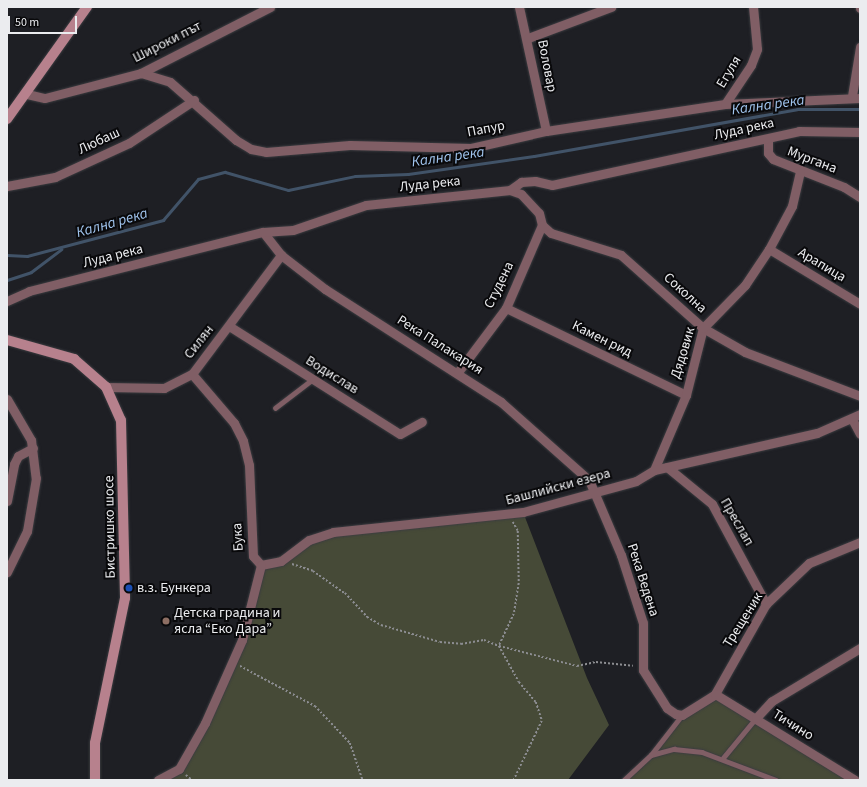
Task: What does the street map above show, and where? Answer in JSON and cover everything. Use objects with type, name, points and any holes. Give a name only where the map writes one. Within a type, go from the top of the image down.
[{"type":"street","points":[[7,119],[27,94],[87,7]]},
{"type":"street","name":"Широки път","points":[[27,94],[45,98],[141,73],[270,7]]},
{"type":"street","name":"Воловар","points":[[519,7],[528,38],[546,131]]},
{"type":"street","points":[[528,38],[611,7]]},
{"type":"street","name":"Егуля","points":[[726,104],[751,65],[757,49],[753,7]]},
{"type":"street","points":[[856,97],[860,47]]},
{"type":"street","name":"Папур","points":[[141,73],[170,82],[194,100],[236,140],[251,149],[266,152],[350,145],[471,148],[546,131],[726,104],[856,97]]},
{"type":"street","name":"Любаш","points":[[7,186],[62,174],[129,143],[194,100]]},
{"type":"street","name":"Луда река","points":[[7,301],[29,291],[263,232],[294,230],[366,205],[510,190],[521,182],[535,181],[552,185],[799,131],[860,132]]},
{"type":"street","name":"Мургана","points":[[768,139],[770,157],[800,171],[844,187],[860,197]]},
{"type":"street","name":"Дядовик","points":[[654,470],[686,395],[703,328],[745,285],[769,250],[792,206],[800,171]]},
{"type":"street","points":[[510,190],[521,194],[539,213],[542,225]]},
{"type":"street","name":"Студена","points":[[458,372],[506,308],[542,225]]},
{"type":"street","name":"Соколна","points":[[542,225],[551,233],[621,255],[703,328],[745,352],[860,396]]},
{"type":"street","name":"Река Палакария","points":[[263,232],[281,255],[325,289],[458,372],[525,423],[589,480],[592,491]]},
{"type":"street","name":"Арапица","points":[[769,250],[860,304]]},
{"type":"street","name":"Силян","points":[[106,388],[164,388],[192,374],[281,255]]},
{"type":"street","name":"Камен рид","points":[[506,308],[686,395]]},
{"type":"street","name":"Водислав","points":[[229,326],[400,434],[422,422]]},
{"type":"street","name":"Бистришко шосе","points":[[7,340],[74,358],[106,388],[115,403],[123,434],[126,577],[120,629],[95,743],[95,780]]},
{"type":"street","name":"Бука","points":[[158,780],[179,769],[189,754],[233,662],[261,565],[253,556],[249,465],[243,441],[234,423],[192,374]]},
{"type":"street","points":[[7,399],[27,431],[33,448],[36,478],[32,513],[21,546],[7,572]]},
{"type":"street","points":[[856,416],[860,434]]},
{"type":"street","name":"Башлийски езера","points":[[261,565],[281,561],[309,540],[333,532],[504,516],[592,491],[636,481],[654,470],[817,432],[856,416]]},
{"type":"street","points":[[7,501],[14,464],[18,456],[33,448]]},
{"type":"street","name":"Преслап","points":[[668,467],[712,504],[766,604]]},
{"type":"street","name":"Река Ведена","points":[[592,491],[621,555],[643,623],[643,670]]},
{"type":"street","name":"Трещеник","points":[[682,715],[715,694],[766,604],[809,563],[860,542]]},
{"type":"street","points":[[756,718],[772,701],[860,648]]},
{"type":"street","points":[[643,670],[667,708],[682,715]]},
{"type":"street","name":"Тичино","points":[[715,694],[855,780]]},
{"type":"lane","points":[[275,408],[313,379]]},
{"type":"lane","points":[[624,780],[651,755],[682,715]]},
{"type":"lane","points":[[723,758],[756,718]]},
{"type":"lane","points":[[651,755],[674,749],[723,758],[776,780]]},
{"type":"path","points":[[499,646],[514,614],[519,583],[518,531],[513,521],[504,516]]},
{"type":"path","points":[[281,561],[313,572],[345,593],[367,617],[381,625],[440,642],[461,644],[484,640],[499,646],[577,666],[625,662],[643,670]]},
{"type":"path","points":[[499,646],[519,682],[536,702],[542,721],[514,780]]},
{"type":"path","points":[[233,662],[315,706],[350,743],[363,780]]},
{"type":"green space","points":[[523,512],[587,678],[609,725],[568,780],[158,780],[179,769],[233,662],[261,565],[333,532]]},
{"type":"green space","points":[[715,694],[855,780],[624,780],[651,755],[682,715]]},
{"type":"waterway","name":"Кална река","points":[[7,255],[27,256],[163,220],[198,179],[225,172],[288,190],[355,176],[408,174],[534,156],[797,109],[860,109]]},
{"type":"waterway","points":[[7,280],[31,272],[61,249]]},
{"type":"place","name":"в.з. Бункера","points":[[129,588]]},
{"type":"place","name":"Детска градина и ясла “Еко Дара”","points":[[166,621]]}]
